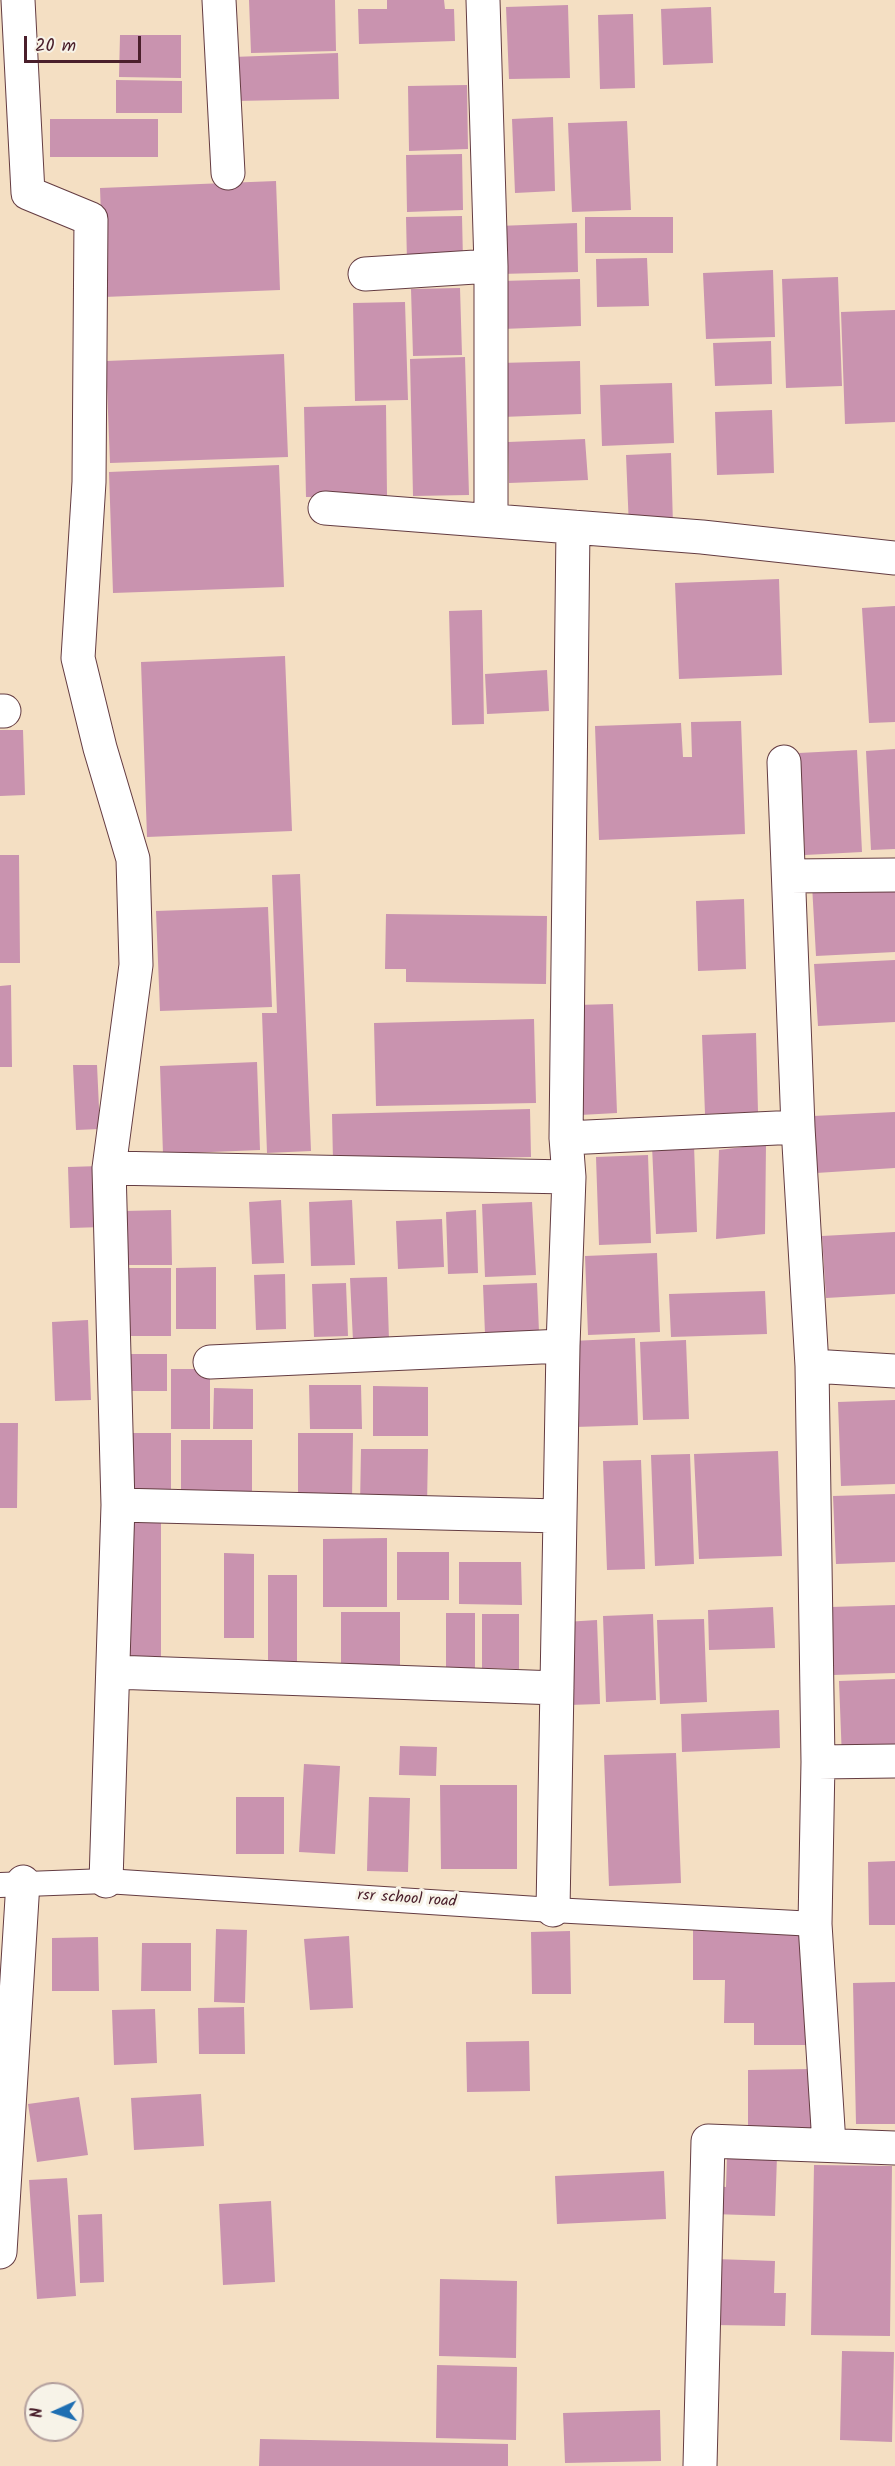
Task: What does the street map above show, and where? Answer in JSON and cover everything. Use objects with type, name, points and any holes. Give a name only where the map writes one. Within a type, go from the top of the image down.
[{"type":"street","points":[[18,0],[28,193],[91,219],[89,482],[78,658],[100,748],[133,859],[136,965],[109,1168],[118,1505],[106,1881]]},
{"type":"street","points":[[219,0],[228,173]]},
{"type":"street","points":[[483,0],[491,266],[491,520]]},
{"type":"street","points":[[365,274],[491,266]]},
{"type":"street","points":[[325,508],[702,537],[895,558]]},
{"type":"street","points":[[553,1910],[559,1516],[569,1177],[566,1138],[573,526]]},
{"type":"street","points":[[784,762],[798,1127],[812,1366],[818,1762],[815,1924],[830,2144]]},
{"type":"street","points":[[790,876],[895,875]]},
{"type":"street","points":[[566,1138],[798,1127]]},
{"type":"street","points":[[109,1168],[569,1177]]},
{"type":"street","points":[[210,1362],[563,1346]]},
{"type":"street","points":[[812,1366],[895,1371]]},
{"type":"street","points":[[118,1505],[559,1516]]},
{"type":"street","points":[[113,1672],[557,1689]]},
{"type":"street","points":[[818,1762],[895,1761]]},
{"type":"street","points":[[0,2252],[11,1884]]},
{"type":"street","points":[[700,2466],[708,2141],[895,2148]]},
{"type":"lane","name":"rsr school road","points":[[11,1884],[106,1881],[553,1910],[815,1924]]},
{"type":"building","points":[[249,0],[335,0],[336,51],[251,53]]},
{"type":"building","points":[[387,0],[444,0],[445,9],[454,9],[455,41],[359,44],[358,9],[387,9]]},
{"type":"building","points":[[568,5],[570,78],[509,79],[506,7]]},
{"type":"building","points":[[711,7],[713,63],[663,65],[661,9]]},
{"type":"building","points":[[633,14],[635,88],[600,89],[598,15]]},
{"type":"building","points":[[120,35],[181,35],[181,78],[119,77]]},
{"type":"building","points":[[338,53],[339,99],[235,101],[233,57]]},
{"type":"building","points":[[116,80],[182,81],[182,113],[116,113]]},
{"type":"building","points":[[467,85],[468,149],[409,151],[408,86]]},
{"type":"building","points":[[553,117],[555,191],[515,193],[512,119]]},
{"type":"building","points":[[50,119],[158,119],[158,157],[50,157]]},
{"type":"building","points":[[627,121],[631,210],[572,212],[568,123]]},
{"type":"building","points":[[462,154],[463,210],[407,212],[406,155]]},
{"type":"building","points":[[276,181],[280,290],[104,297],[100,188]]},
{"type":"building","points":[[462,216],[463,261],[407,262],[406,217]]},
{"type":"building","points":[[585,217],[673,217],[673,253],[585,253]]},
{"type":"building","points":[[577,223],[578,272],[500,274],[498,226]]},
{"type":"building","points":[[647,258],[649,306],[597,307],[596,259]]},
{"type":"building","points":[[773,270],[775,337],[706,339],[703,273]]},
{"type":"building","points":[[838,277],[842,386],[786,388],[782,279]]},
{"type":"building","points":[[580,279],[581,326],[502,329],[500,281]]},
{"type":"building","points":[[460,288],[462,355],[413,356],[411,289]]},
{"type":"building","points":[[405,302],[408,400],[355,401],[353,303]]},
{"type":"building","points":[[895,310],[895,422],[845,424],[841,312]]},
{"type":"building","points":[[771,341],[772,384],[715,386],[713,343]]},
{"type":"building","points":[[284,354],[288,457],[110,463],[106,361]]},
{"type":"building","points":[[465,357],[469,495],[413,496],[410,359]]},
{"type":"building","points":[[580,361],[581,414],[502,417],[499,363]]},
{"type":"building","points":[[672,383],[674,443],[602,446],[600,385]]},
{"type":"building","points":[[386,405],[387,496],[306,497],[304,407]]},
{"type":"building","points":[[772,410],[774,473],[717,475],[715,412]]},
{"type":"building","points":[[585,439],[588,480],[509,483],[508,442]]},
{"type":"building","points":[[671,453],[673,526],[629,528],[626,455]]},
{"type":"building","points":[[279,465],[284,587],[113,593],[109,472]]},
{"type":"building","points":[[779,579],[782,675],[679,679],[675,583]]},
{"type":"building","points":[[895,606],[895,722],[869,723],[862,608]]},
{"type":"building","points":[[482,610],[484,724],[452,725],[449,611]]},
{"type":"building","points":[[285,656],[292,831],[147,837],[141,662]]},
{"type":"building","points":[[547,670],[549,711],[487,714],[485,674]]},
{"type":"building","points":[[741,721],[745,834],[599,840],[595,726],[681,723],[683,757],[692,757],[691,722]]},
{"type":"building","points":[[0,730],[23,730],[25,795],[0,796]]},
{"type":"building","points":[[895,749],[895,849],[871,850],[866,751]]},
{"type":"building","points":[[857,750],[862,852],[805,855],[799,753]]},
{"type":"building","points":[[0,855],[19,855],[20,963],[0,963]]},
{"type":"building","points":[[300,874],[311,1151],[267,1153],[262,1013],[277,1013],[272,875]]},
{"type":"building","points":[[895,880],[895,952],[816,956],[812,885]]},
{"type":"building","points":[[744,899],[746,969],[698,971],[696,901]]},
{"type":"building","points":[[268,907],[272,1007],[160,1011],[156,911]]},
{"type":"building","points":[[386,914],[547,916],[546,984],[406,982],[406,969],[385,969]]},
{"type":"building","points":[[895,960],[895,1022],[818,1026],[814,964]]},
{"type":"building","points":[[11,985],[12,1067],[0,1067],[0,986]]},
{"type":"building","points":[[613,1004],[617,1113],[580,1115],[577,1005]]},
{"type":"building","points":[[534,1019],[536,1103],[376,1106],[374,1023]]},
{"type":"building","points":[[756,1033],[758,1112],[705,1114],[702,1035]]},
{"type":"building","points":[[257,1062],[260,1150],[163,1154],[160,1066]]},
{"type":"building","points":[[73,1065],[97,1065],[100,1129],[76,1130]]},
{"type":"building","points":[[530,1109],[531,1157],[333,1161],[332,1114]]},
{"type":"building","points":[[895,1112],[895,1168],[816,1173],[813,1116]]},
{"type":"building","points":[[766,1144],[765,1234],[716,1239],[719,1150]]},
{"type":"building","points":[[694,1145],[697,1232],[656,1234],[652,1146]]},
{"type":"building","points":[[648,1155],[651,1243],[599,1245],[596,1157]]},
{"type":"building","points":[[100,1166],[103,1227],[70,1228],[68,1167]]},
{"type":"building","points":[[281,1200],[284,1263],[252,1264],[249,1202]]},
{"type":"building","points":[[352,1200],[355,1265],[311,1266],[309,1202]]},
{"type":"building","points":[[532,1202],[536,1275],[485,1277],[482,1204]]},
{"type":"building","points":[[171,1210],[172,1265],[124,1265],[123,1211]]},
{"type":"building","points":[[476,1210],[478,1273],[448,1274],[446,1212]]},
{"type":"building","points":[[442,1219],[444,1267],[398,1269],[396,1221]]},
{"type":"building","points":[[895,1232],[895,1294],[826,1298],[822,1236]]},
{"type":"building","points":[[657,1253],[660,1332],[588,1335],[585,1256]]},
{"type":"building","points":[[216,1267],[216,1329],[176,1329],[176,1268]]},
{"type":"building","points":[[120,1268],[171,1268],[171,1336],[121,1336]]},
{"type":"building","points":[[285,1274],[286,1329],[256,1330],[254,1275]]},
{"type":"building","points":[[387,1277],[389,1340],[353,1341],[350,1278]]},
{"type":"building","points":[[346,1283],[348,1336],[314,1337],[312,1284]]},
{"type":"building","points":[[537,1283],[539,1332],[485,1334],[483,1285]]},
{"type":"building","points":[[765,1291],[767,1334],[671,1337],[669,1294]]},
{"type":"building","points":[[88,1320],[91,1400],[55,1401],[52,1322]]},
{"type":"building","points":[[635,1338],[638,1425],[575,1427],[572,1341]]},
{"type":"building","points":[[686,1340],[689,1419],[643,1420],[640,1342]]},
{"type":"building","points":[[122,1354],[167,1354],[167,1391],[122,1391]]},
{"type":"building","points":[[171,1369],[210,1369],[210,1429],[171,1429]]},
{"type":"building","points":[[309,1385],[361,1385],[362,1429],[310,1429]]},
{"type":"building","points":[[373,1386],[428,1387],[428,1436],[373,1436]]},
{"type":"building","points":[[214,1388],[253,1389],[253,1429],[213,1429]]},
{"type":"building","points":[[895,1400],[895,1484],[841,1486],[838,1402]]},
{"type":"building","points":[[0,1423],[18,1423],[17,1508],[0,1508]]},
{"type":"building","points":[[128,1433],[171,1433],[171,1491],[128,1491]]},
{"type":"building","points":[[298,1433],[353,1433],[352,1500],[298,1500]]},
{"type":"building","points":[[181,1440],[252,1440],[252,1502],[181,1502]]},
{"type":"building","points":[[361,1449],[428,1449],[427,1506],[360,1506]]},
{"type":"building","points":[[778,1451],[782,1556],[699,1559],[694,1454]]},
{"type":"building","points":[[690,1454],[694,1564],[655,1566],[651,1455]]},
{"type":"building","points":[[641,1460],[645,1569],[607,1570],[603,1461]]},
{"type":"building","points":[[895,1494],[895,1562],[836,1564],[833,1496]]},
{"type":"building","points":[[118,1517],[161,1517],[161,1658],[118,1658]]},
{"type":"building","points":[[387,1538],[387,1607],[323,1607],[323,1539]]},
{"type":"building","points":[[397,1552],[449,1552],[449,1600],[397,1600]]},
{"type":"building","points":[[224,1553],[254,1554],[254,1638],[224,1638]]},
{"type":"building","points":[[459,1562],[521,1562],[522,1605],[459,1604]]},
{"type":"building","points":[[268,1575],[297,1575],[297,1663],[268,1663]]},
{"type":"building","points":[[895,1605],[895,1673],[833,1675],[831,1607]]},
{"type":"building","points":[[773,1607],[775,1648],[709,1650],[708,1610]]},
{"type":"building","points":[[341,1612],[400,1612],[400,1666],[341,1666]]},
{"type":"building","points":[[446,1613],[475,1613],[475,1672],[446,1672]]},
{"type":"building","points":[[482,1614],[519,1614],[519,1669],[482,1668]]},
{"type":"building","points":[[653,1614],[656,1700],[606,1702],[603,1616]]},
{"type":"building","points":[[704,1619],[707,1702],[660,1704],[657,1620]]},
{"type":"building","points":[[597,1620],[600,1704],[569,1705],[565,1622]]},
{"type":"building","points":[[895,1679],[895,1757],[842,1759],[839,1681]]},
{"type":"building","points":[[779,1710],[780,1748],[682,1752],[681,1714]]},
{"type":"building","points":[[400,1746],[437,1747],[436,1776],[399,1775]]},
{"type":"building","points":[[676,1753],[681,1883],[609,1886],[604,1755]]},
{"type":"building","points":[[304,1764],[340,1766],[335,1854],[299,1852]]},
{"type":"building","points":[[440,1785],[517,1785],[517,1869],[441,1869]]},
{"type":"building","points":[[236,1797],[284,1797],[284,1854],[236,1854]]},
{"type":"building","points":[[369,1797],[410,1798],[408,1872],[367,1871]]},
{"type":"building","points":[[895,1861],[895,1925],[869,1925],[868,1862]]},
{"type":"building","points":[[216,1929],[247,1930],[245,2003],[214,2002]]},
{"type":"building","points":[[693,1930],[809,1931],[809,2045],[754,2045],[754,2023],[724,2023],[725,1980],[693,1980]]},
{"type":"building","points":[[570,1931],[571,1994],[532,1994],[531,1932]]},
{"type":"building","points":[[349,1936],[353,2008],[310,2010],[304,1939]]},
{"type":"building","points":[[98,1937],[99,1991],[52,1991],[52,1938]]},
{"type":"building","points":[[142,1943],[191,1943],[191,1991],[141,1991]]},
{"type":"building","points":[[895,1982],[895,2124],[856,2124],[853,1983]]},
{"type":"building","points":[[244,2007],[245,2054],[199,2054],[198,2008]]},
{"type":"building","points":[[155,2009],[157,2063],[114,2065],[112,2010]]},
{"type":"building","points":[[529,2041],[530,2091],[467,2092],[466,2042]]},
{"type":"building","points":[[811,2069],[811,2133],[748,2133],[748,2070]]},
{"type":"building","points":[[201,2094],[204,2146],[134,2150],[131,2098]]},
{"type":"building","points":[[79,2097],[88,2155],[37,2162],[28,2104]]},
{"type":"building","points":[[727,2155],[777,2156],[775,2216],[712,2214],[712,2186],[726,2187]]},
{"type":"building","points":[[814,2165],[892,2166],[890,2336],[811,2335]]},
{"type":"building","points":[[664,2171],[666,2219],[557,2224],[555,2176]]},
{"type":"building","points":[[67,2178],[76,2296],[37,2299],[29,2180]]},
{"type":"building","points":[[271,2201],[275,2282],[223,2285],[219,2204]]},
{"type":"building","points":[[102,2214],[104,2282],[80,2283],[78,2215]]},
{"type":"building","points":[[715,2259],[775,2261],[774,2293],[786,2293],[785,2326],[713,2325]]},
{"type":"building","points":[[440,2279],[517,2281],[516,2358],[439,2356]]},
{"type":"building","points":[[842,2351],[894,2352],[892,2442],[840,2440]]},
{"type":"building","points":[[437,2365],[517,2367],[516,2440],[436,2438]]},
{"type":"building","points":[[660,2410],[661,2461],[565,2463],[563,2413]]},
{"type":"building","points":[[260,2439],[508,2444],[508,2466],[259,2466]]}]
